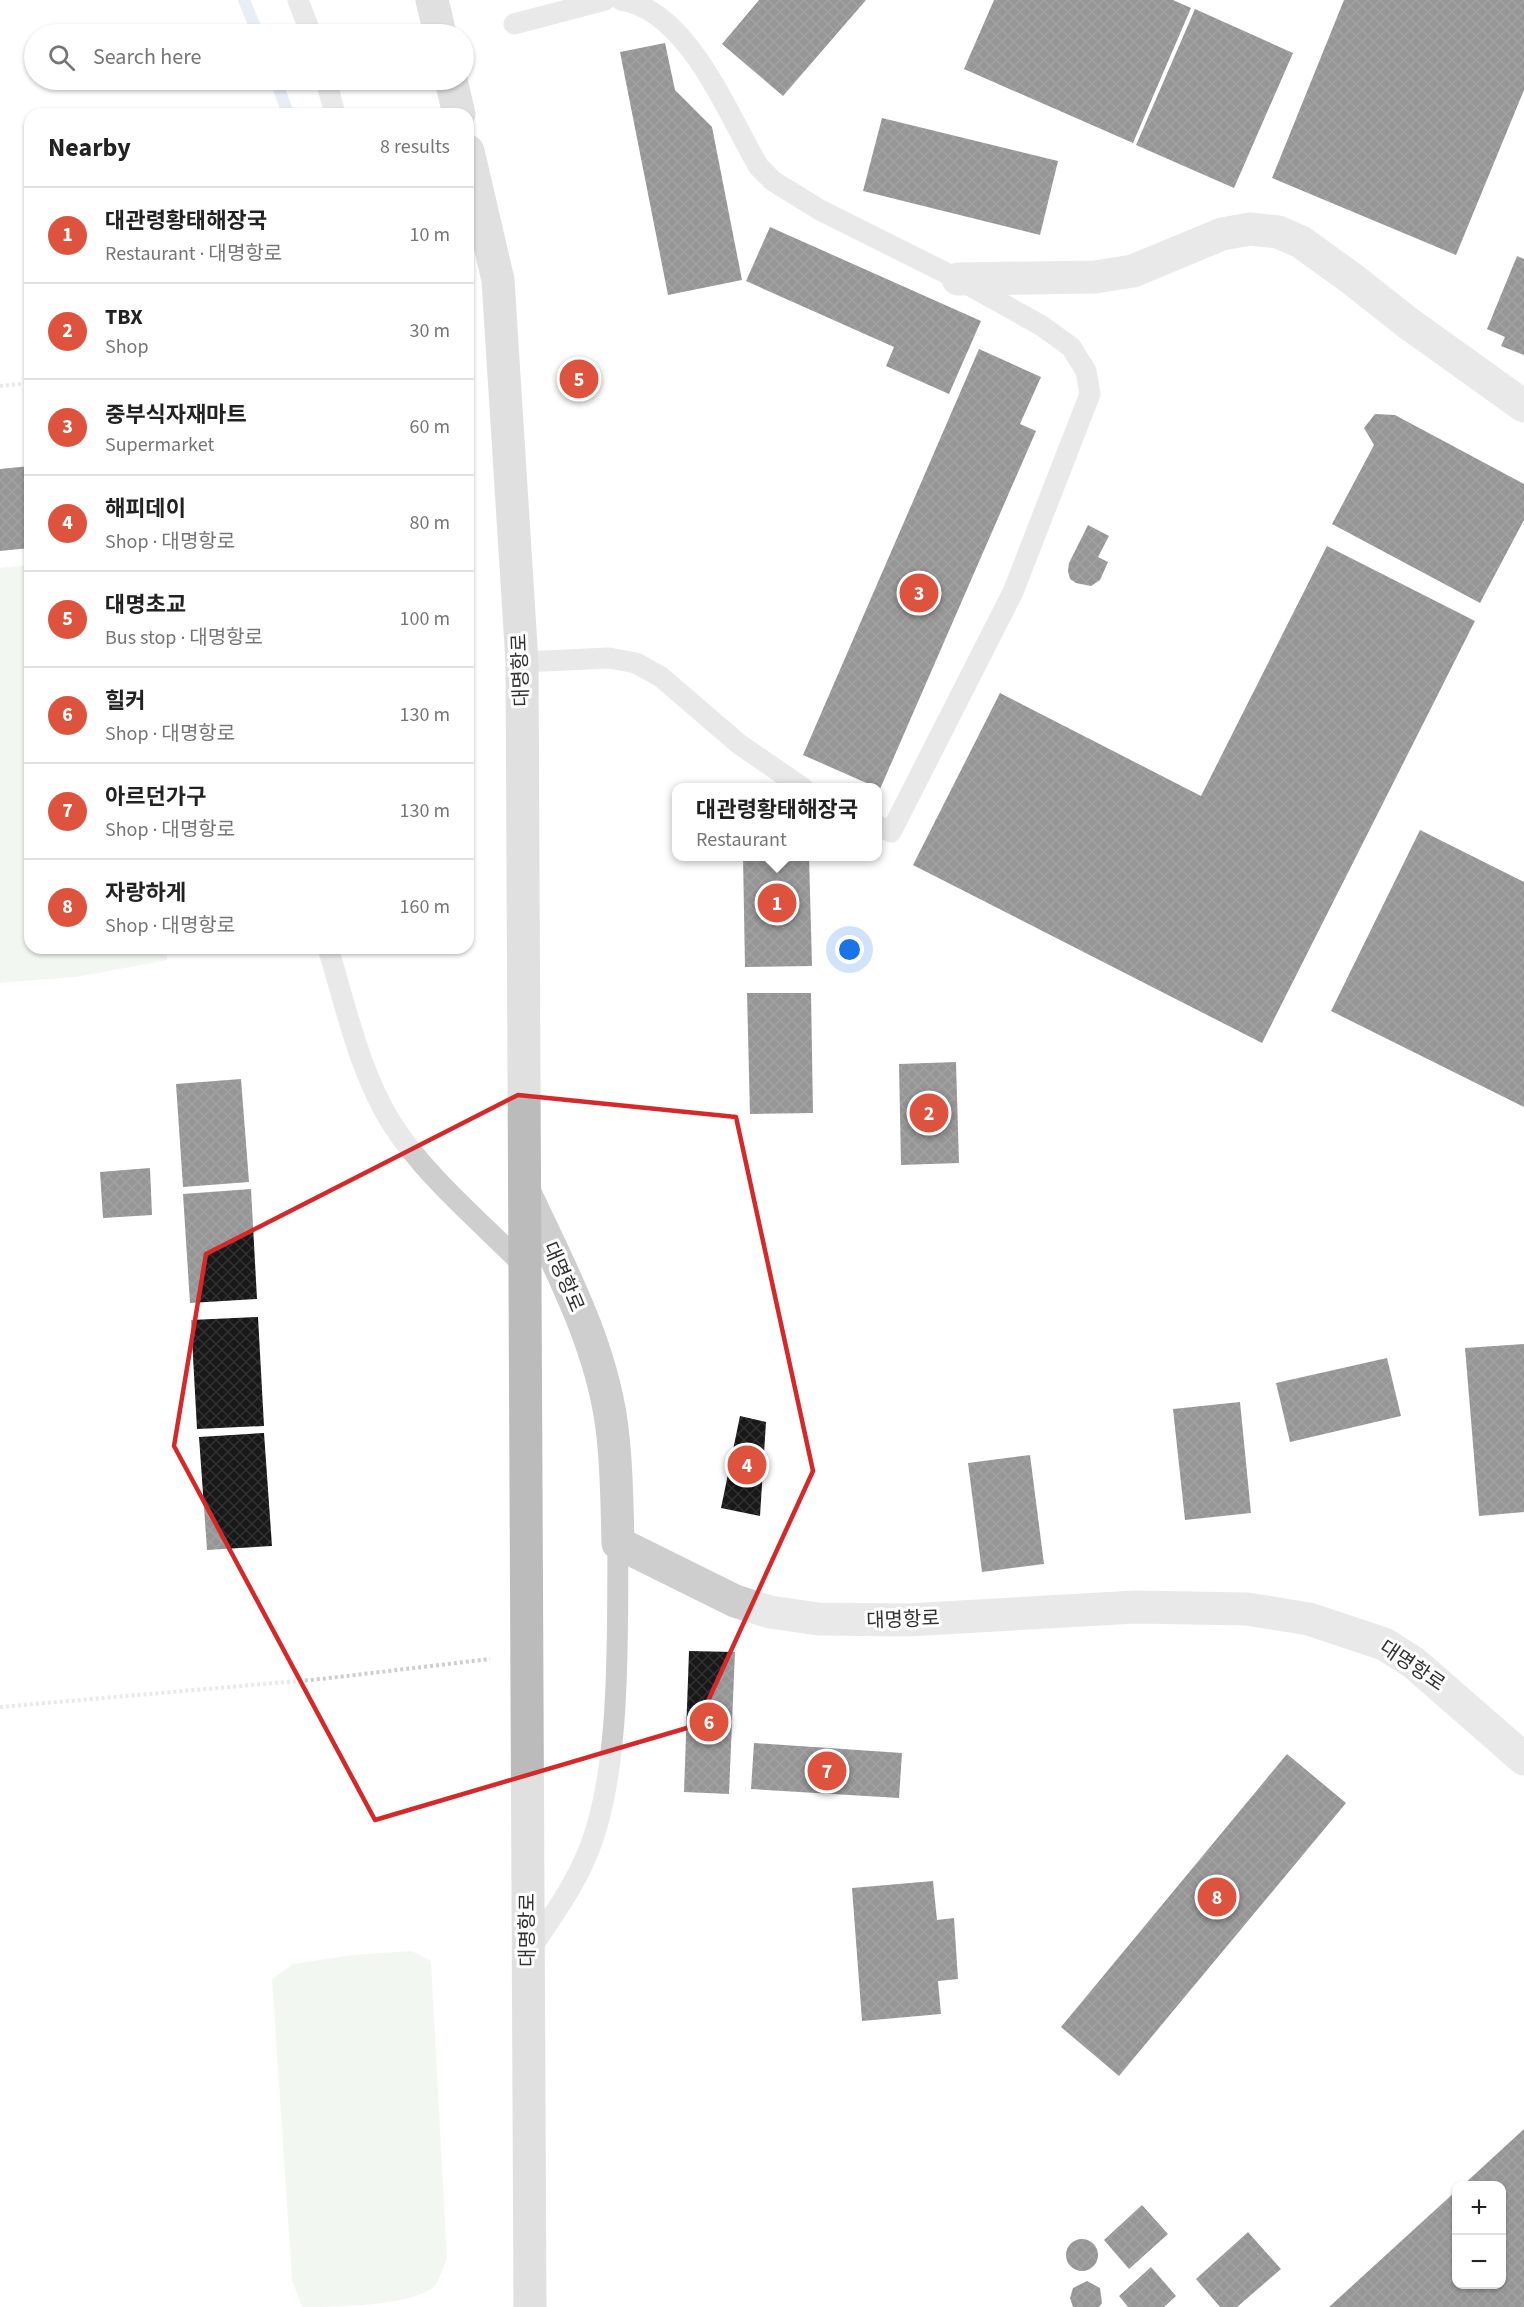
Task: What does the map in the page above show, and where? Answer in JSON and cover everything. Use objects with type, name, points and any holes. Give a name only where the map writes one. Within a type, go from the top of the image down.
[{"type":"main road","points":[[432,0],[438,24]]},
{"type":"main road","points":[[453,90],[458,108]]},
{"type":"main road","name":"대명항로","points":[[474,178],[498,280],[522,662],[530,2307]]},
{"type":"street","points":[[958,279],[1095,277],[1133,271],[1222,234],[1250,229],[1278,232],[1301,242],[1352,278],[1408,323],[1524,406]]},
{"type":"street","name":"대명항로","points":[[525,1192],[567,1282],[593,1348],[613,1436],[618,1543],[735,1601],[770,1612],[818,1619],[908,1620],[1136,1606],[1247,1610],[1309,1619],[1384,1644],[1414,1663],[1524,1759]]},
{"type":"lane","points":[[298,0],[307,24]]},
{"type":"lane","points":[[514,24],[605,0]]},
{"type":"lane","points":[[621,0],[636,2],[655,12],[678,35],[696,57],[759,167],[773,181],[820,210],[958,279],[1041,326],[1071,347],[1086,371],[1090,394],[1013,592],[891,832],[882,828]]},
{"type":"lane","points":[[329,90],[333,108]]},
{"type":"lane","points":[[522,662],[609,658],[636,663],[660,677],[739,744],[795,783]]},
{"type":"lane","points":[[330,954],[364,1069],[392,1124],[430,1172],[526,1268]]},
{"type":"lane","points":[[528,1953],[569,1891],[589,1851],[600,1812],[607,1777],[613,1716],[618,1543]]},
{"type":"path","points":[[0,386],[24,384]]},
{"type":"path","points":[[0,1707],[321,1679],[527,1654]]},
{"type":"highlighted area","points":[[518,1095],[736,1117],[813,1471],[697,1725],[375,1820],[174,1446],[206,1254]]},
{"type":"shaded area","points":[[24,566],[24,954],[166,954],[167,960],[77,977],[0,983],[0,568]]},
{"type":"shaded area","points":[[412,1951],[431,1961],[447,2259],[436,2284],[426,2292],[411,2297],[374,2304],[302,2307],[292,2280],[272,1979],[293,1964],[352,1955]]},
{"type":"building","points":[[759,0],[866,0],[783,96],[722,44]]},
{"type":"building","points":[[994,0],[1173,0],[1191,8],[1133,143],[964,69]]},
{"type":"building","points":[[1344,0],[1524,0],[1524,90],[1456,255],[1272,178]]},
{"type":"building","points":[[1195,9],[1293,53],[1234,188],[1136,145]]},
{"type":"building","points":[[665,43],[675,90],[712,127],[742,280],[668,295],[620,52]]},
{"type":"building","points":[[882,118],[1058,161],[1040,235],[863,191]]},
{"type":"building","points":[[770,227],[981,321],[949,394],[886,366],[894,347],[746,281]]},
{"type":"building","points":[[1517,256],[1524,259],[1524,355],[1501,346],[1505,337],[1487,329]]},
{"type":"building","points":[[979,349],[1041,377],[1020,424],[1036,431],[882,784],[866,783],[803,755]]},
{"type":"building","points":[[1375,414],[1395,415],[1524,484],[1524,520],[1480,603],[1332,524],[1374,445],[1364,428]]},
{"type":"building","points":[[24,467],[24,549],[0,551],[0,469]]},
{"type":"building","points":[[1088,525],[1109,536],[1098,557],[1108,562],[1100,580],[1091,586],[1076,583],[1070,579],[1068,571],[1069,563]]},
{"type":"building","points":[[1327,546],[1475,621],[1262,1043],[913,865],[1000,693],[1201,796]]},
{"type":"building","points":[[1420,830],[1524,882],[1524,1107],[1331,1011]]},
{"type":"building","points":[[743,861],[809,861],[812,966],[745,967]]},
{"type":"building","points":[[747,993],[811,993],[813,1113],[750,1114]]},
{"type":"building","points":[[956,1062],[959,1163],[901,1165],[899,1064]]},
{"type":"building","points":[[241,1079],[249,1182],[183,1187],[176,1084]]},
{"type":"building","points":[[150,1168],[152,1215],[103,1218],[100,1172]]},
{"type":"building","points":[[251,1189],[257,1299],[190,1303],[183,1194]]},
{"type":"building","points":[[258,1317],[264,1426],[197,1429],[191,1320]]},
{"type":"building","points":[[1524,1344],[1524,1512],[1479,1516],[1465,1348]]},
{"type":"building","points":[[1387,1358],[1401,1416],[1290,1442],[1276,1383]]},
{"type":"building","points":[[1240,1402],[1251,1513],[1185,1520],[1173,1409]]},
{"type":"building","points":[[740,1416],[766,1422],[760,1516],[721,1508]]},
{"type":"building","points":[[264,1433],[272,1546],[207,1550],[199,1437]]},
{"type":"building","points":[[1030,1455],[1044,1564],[982,1572],[968,1463]]},
{"type":"building","points":[[689,1651],[735,1652],[729,1794],[684,1792]]},
{"type":"building","points":[[754,1743],[902,1753],[899,1798],[751,1789]]},
{"type":"building","points":[[1287,1754],[1346,1803],[1119,2076],[1061,2027]]},
{"type":"building","points":[[933,1881],[937,1920],[954,1918],[958,1979],[938,1981],[941,2014],[862,2021],[852,1888]]},
{"type":"building","points":[[1524,2129],[1524,2307],[1329,2307],[1452,2195],[1452,2289],[1506,2289],[1506,2181],[1467,2181]]},
{"type":"building","points":[[1142,2205],[1168,2234],[1129,2269],[1104,2240]]},
{"type":"building","points":[[1248,2232],[1281,2269],[1237,2307],[1220,2307],[1196,2279]]},
{"type":"building","points":[[1082,2239],[1093,2244],[1098,2255],[1093,2266],[1082,2271],[1071,2266],[1066,2255],[1071,2244]]},
{"type":"building","points":[[1151,2267],[1176,2296],[1164,2307],[1128,2307],[1119,2296]]},
{"type":"building","points":[[1087,2281],[1100,2288],[1102,2303],[1099,2307],[1073,2307],[1070,2298],[1073,2288]]},
{"type":"waterway","points":[[244,0],[254,24]]},
{"type":"waterway","points":[[280,90],[286,108]]},
{"type":"place","name":"대명초교","points":[[579,379]]},
{"type":"place","name":"중부식자재마트","points":[[919,593]]},
{"type":"place","name":"대관령황태해장국","points":[[777,903]]},
{"type":"place","name":"TBX","points":[[929,1113]]},
{"type":"place","name":"해피데이","points":[[747,1465]]},
{"type":"place","name":"힐커","points":[[709,1722]]},
{"type":"place","name":"아르던가구","points":[[827,1771]]},
{"type":"place","name":"자랑하게","points":[[1217,1897]]}]
